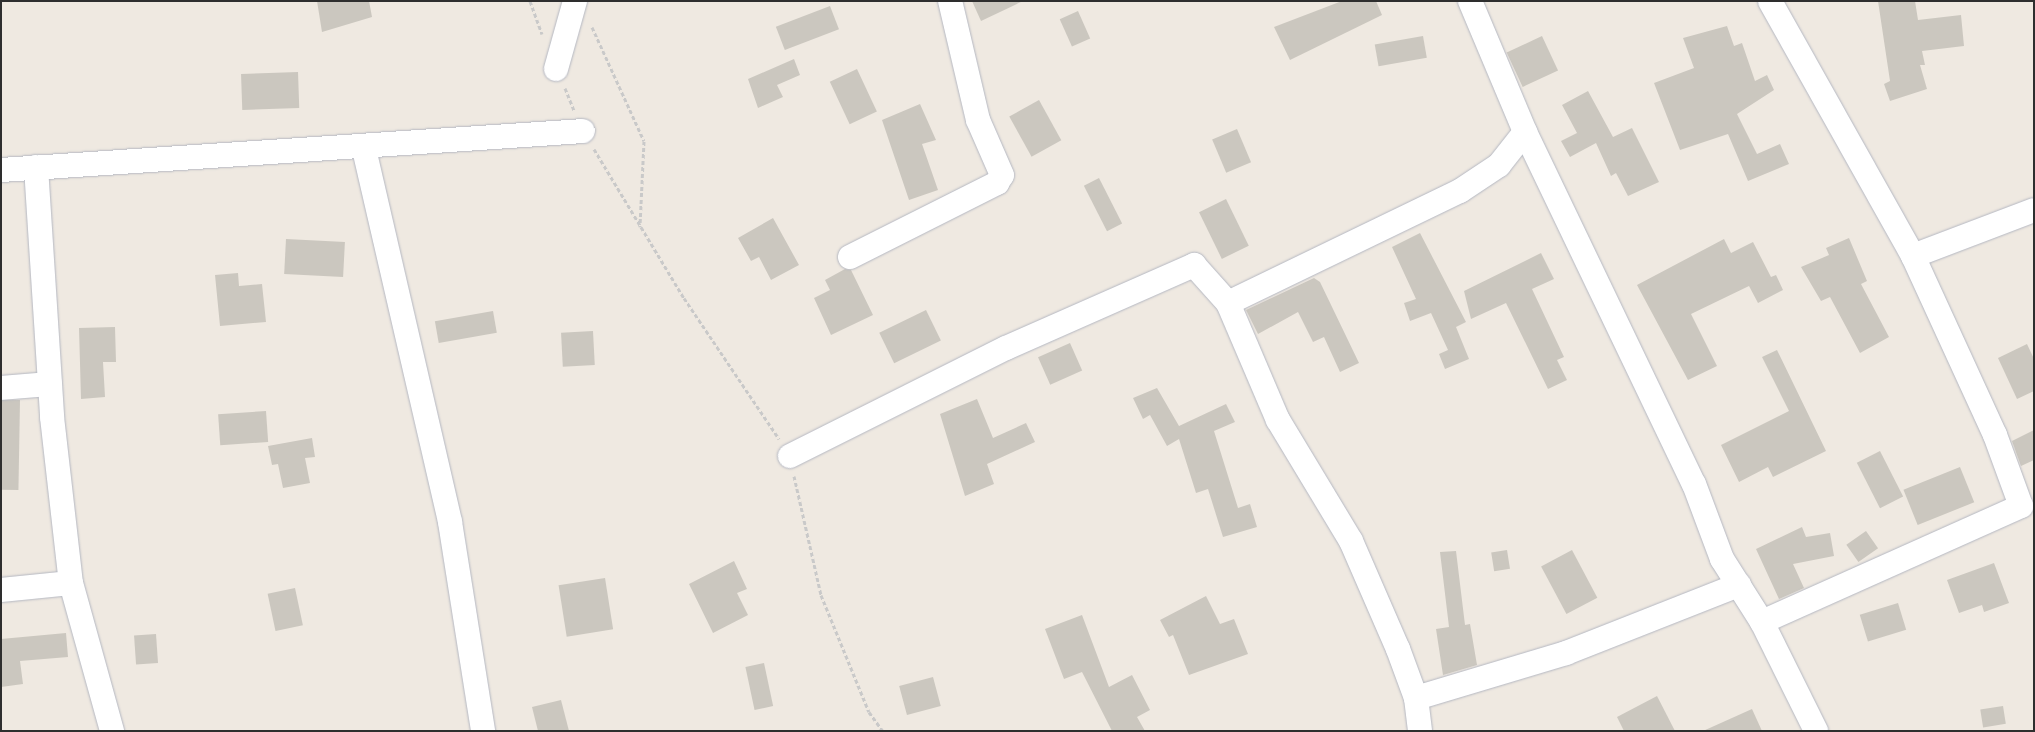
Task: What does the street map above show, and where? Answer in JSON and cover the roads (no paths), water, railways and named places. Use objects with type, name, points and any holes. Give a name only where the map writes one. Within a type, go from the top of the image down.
[{"type":"street","points":[[850,257],[997,183],[1002,176],[978,120],[950,1]]},
{"type":"street","points":[[1470,1],[1525,132],[1694,484],[1722,559],[1762,622],[1816,731]]},
{"type":"street","points":[[1762,622],[2027,503],[1913,256],[1770,1]]},
{"type":"street","points":[[556,69],[581,10]]},
{"type":"street","points":[[1,170],[364,149],[583,132]]},
{"type":"street","points":[[1228,303],[1460,192],[1499,165],[1525,132]]},
{"type":"street","points":[[364,149],[450,522],[483,731]]},
{"type":"street","points":[[36,167],[50,384],[72,583],[112,731]]},
{"type":"street","points":[[1913,256],[2034,210]]},
{"type":"street","points":[[790,456],[1006,348],[1185,267],[1201,269],[1228,303],[1278,420],[1351,540],[1416,698],[1420,731]]},
{"type":"street","points":[[1,388],[50,384]]},
{"type":"street","points":[[1,590],[72,583]]},
{"type":"street","points":[[1416,698],[1566,653],[1739,585]]}]
